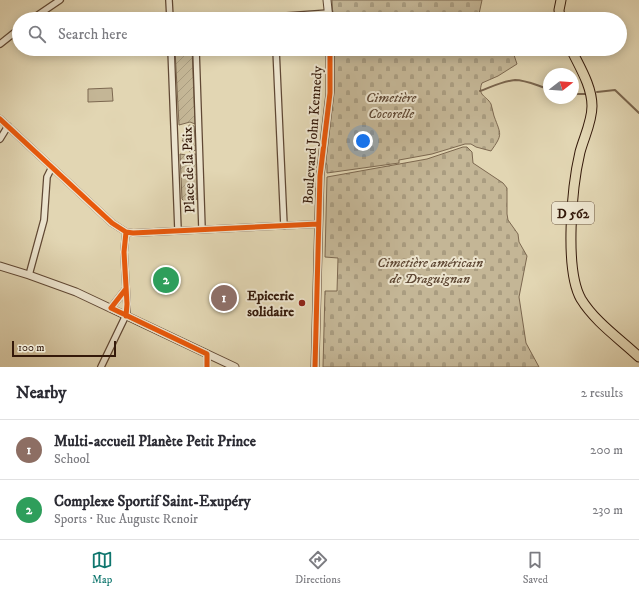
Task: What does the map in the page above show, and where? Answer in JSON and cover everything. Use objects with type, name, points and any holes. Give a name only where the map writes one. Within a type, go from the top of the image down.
[{"type":"main road","points":[[559,12],[561,0]]},
{"type":"main road","name":"D 562","points":[[574,56],[588,86],[592,106],[591,116],[582,147],[575,180],[571,236],[573,275],[581,298],[587,307],[639,357]]},
{"type":"street","points":[[42,12],[60,0]]},
{"type":"street","points":[[169,0],[170,12]]},
{"type":"street","points":[[327,0],[328,12]]},
{"type":"street","points":[[0,44],[12,35]]},
{"type":"street","name":"Place de la Paix","points":[[171,56],[178,230],[202,229],[196,56]]},
{"type":"street","points":[[276,56],[284,226]]},
{"type":"street","name":"Boulevard John Kennedy","points":[[315,367],[320,176],[330,93],[330,56]]},
{"type":"street","points":[[0,119],[112,223],[126,232],[133,233],[178,230]]},
{"type":"street","points":[[0,139],[8,126]]},
{"type":"street","points":[[29,275],[44,220],[47,177],[52,167]]},
{"type":"street","points":[[202,229],[318,224]]},
{"type":"street","points":[[101,367],[126,316],[127,304],[124,252],[126,232]]},
{"type":"street","points":[[0,266],[76,292],[235,367]]},
{"type":"street","points":[[111,308],[126,290]]},
{"type":"green space","points":[[332,0],[482,0],[479,12],[333,12]]},
{"type":"green space","points":[[175,56],[192,56],[195,124],[190,122],[179,125]]},
{"type":"green space","name":"Cimetière Cocorelle","points":[[334,56],[514,56],[517,64],[498,76],[482,83],[481,93],[491,104],[500,134],[498,141],[491,151],[471,144],[465,144],[432,154],[399,160],[399,163],[327,173],[327,165],[325,161],[334,90]]},
{"type":"green space","points":[[112,88],[113,101],[88,102],[88,89]]},
{"type":"green space","points":[[189,125],[194,126],[196,150],[190,152],[189,146],[182,140],[185,140],[185,138],[182,138],[183,135],[189,132]]},
{"type":"green space","name":"Cimetière américain de Draguignan","points":[[467,147],[472,152],[473,163],[503,183],[507,188],[508,220],[518,234],[519,242],[527,256],[519,297],[526,343],[539,367],[323,367],[325,291],[337,291],[338,258],[325,257],[327,177],[427,159]]},
{"type":"green space","points":[[180,154],[196,154],[196,200],[184,201],[182,199]]},
{"type":"waterway","points":[[480,91],[515,80],[528,82],[543,87]]},
{"type":"waterway","points":[[597,92],[615,90],[639,113]]},
{"type":"waterway","points":[[579,94],[585,94]]},
{"type":"cycle path","points":[[315,367],[320,176],[330,93],[330,56]]},
{"type":"cycle path","points":[[0,119],[112,223],[126,232],[133,233],[318,224]]},
{"type":"cycle path","points":[[126,232],[124,252],[127,304],[126,316]]},
{"type":"cycle path","points":[[125,290],[111,308],[207,354],[207,367]]},
{"type":"place","name":"Complexe Sportif Saint-Exupéry","points":[[166,280]]},
{"type":"place","name":"Multi-accueil Planète Petit Prince","points":[[224,298]]},
{"type":"place","name":"Epicerie solidaire","points":[[302,303]]}]
